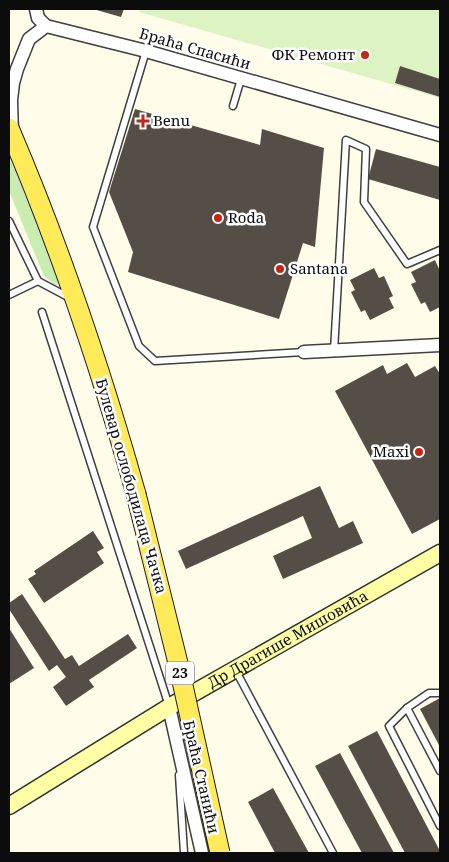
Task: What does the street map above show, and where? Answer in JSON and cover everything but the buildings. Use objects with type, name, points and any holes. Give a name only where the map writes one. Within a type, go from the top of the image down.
[{"type":"main road","name":"Булевар ослободилаца Чачка","points":[[10,132],[37,194],[74,300],[104,388],[136,494],[178,663],[220,853]]},
{"type":"main road","name":"Др Драгише Мишовића","points":[[9,806],[169,707],[440,553]]},
{"type":"street","points":[[10,132],[13,82],[17,69],[29,39],[46,26],[38,18],[36,9]]},
{"type":"street","name":"Браћа Спасићи","points":[[46,26],[146,52],[440,136]]},
{"type":"street","points":[[304,352],[440,345]]},
{"type":"street","name":"Браћа Станићи","points":[[169,707],[202,853]]},
{"type":"lane","points":[[146,52],[93,227],[139,346],[156,361],[304,352]]},
{"type":"lane","points":[[233,106],[241,79]]},
{"type":"lane","points":[[334,351],[346,140],[366,149],[364,202],[406,264],[440,250]]},
{"type":"lane","points":[[9,220],[38,281],[74,300]]},
{"type":"lane","points":[[9,295],[38,281]]},
{"type":"lane","points":[[42,312],[169,707]]},
{"type":"lane","points":[[236,669],[333,853]]},
{"type":"lane","points":[[440,693],[429,693],[407,708],[389,726],[440,826]]},
{"type":"lane","points":[[407,708],[440,771]]},
{"type":"lane","points":[[182,763],[179,773],[184,853]]},
{"type":"green space","name":"ФК Ремонт","points":[[140,9],[440,9],[440,98],[139,12]]},
{"type":"green space","points":[[9,155],[59,279],[57,285],[44,276],[9,191]]},
{"type":"place","name":"ФК Ремонт","points":[[365,55]]},
{"type":"place","name":"Benu","points":[[143,121]]},
{"type":"place","name":"Roda","points":[[218,218]]},
{"type":"place","name":"Santana","points":[[280,269]]},
{"type":"place","name":"Maxi","points":[[419,452]]}]
